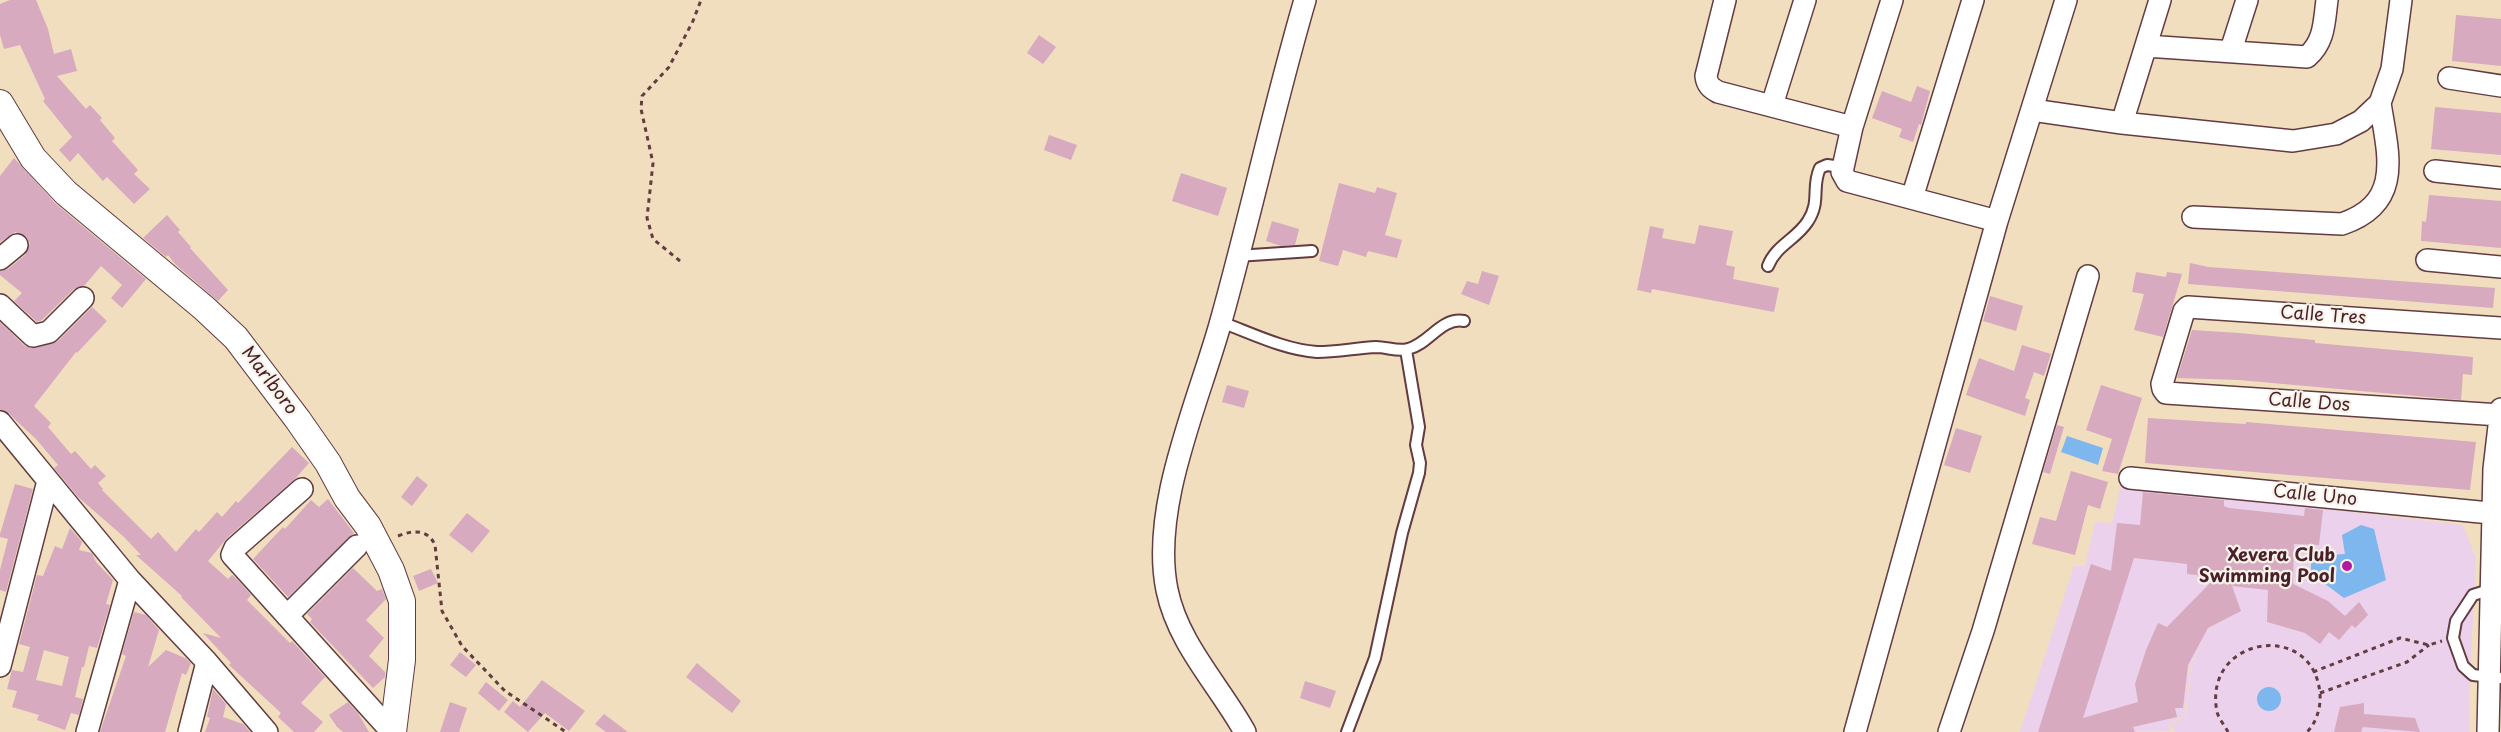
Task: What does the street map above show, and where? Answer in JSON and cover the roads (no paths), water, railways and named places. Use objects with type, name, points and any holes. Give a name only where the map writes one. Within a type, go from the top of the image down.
[{"type":"street","points":[[1245,732],[1177,625],[1166,587],[1163,558],[1170,494],[1190,416],[1221,322],[1305,0]]},
{"type":"street","points":[[1725,0],[1706,76],[1707,82],[1718,92],[1852,127]]},
{"type":"street","points":[[1772,105],[1805,0]]},
{"type":"street","points":[[1892,0],[1852,127],[1842,172],[1847,181],[1997,222]]},
{"type":"street","points":[[1912,198],[1973,0]]},
{"type":"street","points":[[1855,732],[1997,222],[2066,0]]},
{"type":"street","points":[[2122,123],[2160,0]]},
{"type":"street","points":[[2231,50],[2247,0]]},
{"type":"street","points":[[2145,46],[2231,50],[2307,57],[2317,48],[2322,38],[2327,0]]},
{"type":"street","points":[[2032,110],[2122,123],[2293,141],[2336,134],[2361,121],[2380,103],[2392,69],[2401,0]]},
{"type":"street","points":[[2449,78],[2501,86]]},
{"type":"street","name":"Marlboro","points":[[0,103],[33,158],[66,193],[204,308],[236,338],[328,463],[346,498],[368,526],[391,570],[402,601],[402,660],[393,732]]},
{"type":"street","points":[[2193,217],[2342,224],[2360,218],[2374,207],[2386,185],[2388,158],[2380,103]]},
{"type":"street","points":[[2434,171],[2501,178]]},
{"type":"street","points":[[0,259],[17,245]]},
{"type":"street","points":[[2427,260],[2501,267]]},
{"type":"street","points":[[1949,732],[1983,631],[2088,276]]},
{"type":"street","points":[[0,305],[33,336],[49,332],[83,298]]},
{"type":"street","name":"Calle Tres","points":[[2173,347],[2184,311],[2188,307],[2501,327]]},
{"type":"street","name":"Calle Dos","points":[[2173,347],[2162,384],[2166,393],[2500,412]]},
{"type":"street","points":[[2488,732],[2495,678],[2500,412]]},
{"type":"street","points":[[0,422],[130,580],[207,662],[267,732]]},
{"type":"street","name":"Calle Uno","points":[[2130,478],[2498,514]]},
{"type":"street","points":[[0,666],[6,614],[48,481]]},
{"type":"street","points":[[302,489],[235,548],[232,555],[393,732]]},
{"type":"street","points":[[287,616],[357,546]]},
{"type":"street","points":[[87,732],[130,580]]},
{"type":"street","points":[[189,732],[207,662]]},
{"type":"lane","points":[[1768,266],[1784,242],[1797,235],[1808,222],[1816,205],[1816,176],[1820,168],[1827,165],[1842,167]]},
{"type":"lane","points":[[1237,256],[1312,251]]},
{"type":"lane","points":[[1221,322],[1297,349],[1329,351],[1381,347],[1406,350],[1418,346],[1447,323],[1456,320],[1464,321]]},
{"type":"lane","points":[[1347,732],[1375,658],[1402,533],[1419,473],[1420,463],[1416,444],[1419,427],[1406,350]]},
{"type":"lane","points":[[2495,678],[2474,675],[2463,666],[2453,638],[2456,621],[2473,596],[2497,588]]},
{"type":"water","points":[[2067,436],[2103,448],[2098,465],[2061,452]]},
{"type":"water","name":"Xevera Club Swimming Pool","points":[[2361,525],[2374,529],[2386,580],[2344,598],[2311,577],[2311,549],[2328,550],[2329,555],[2345,554],[2342,535]]},
{"type":"water","points":[[2269,687],[2278,690],[2281,699],[2278,708],[2269,711],[2260,708],[2257,699],[2260,690]]},
{"type":"place","name":"Xevera Club Swimming Pool","points":[[2347,566]]}]
